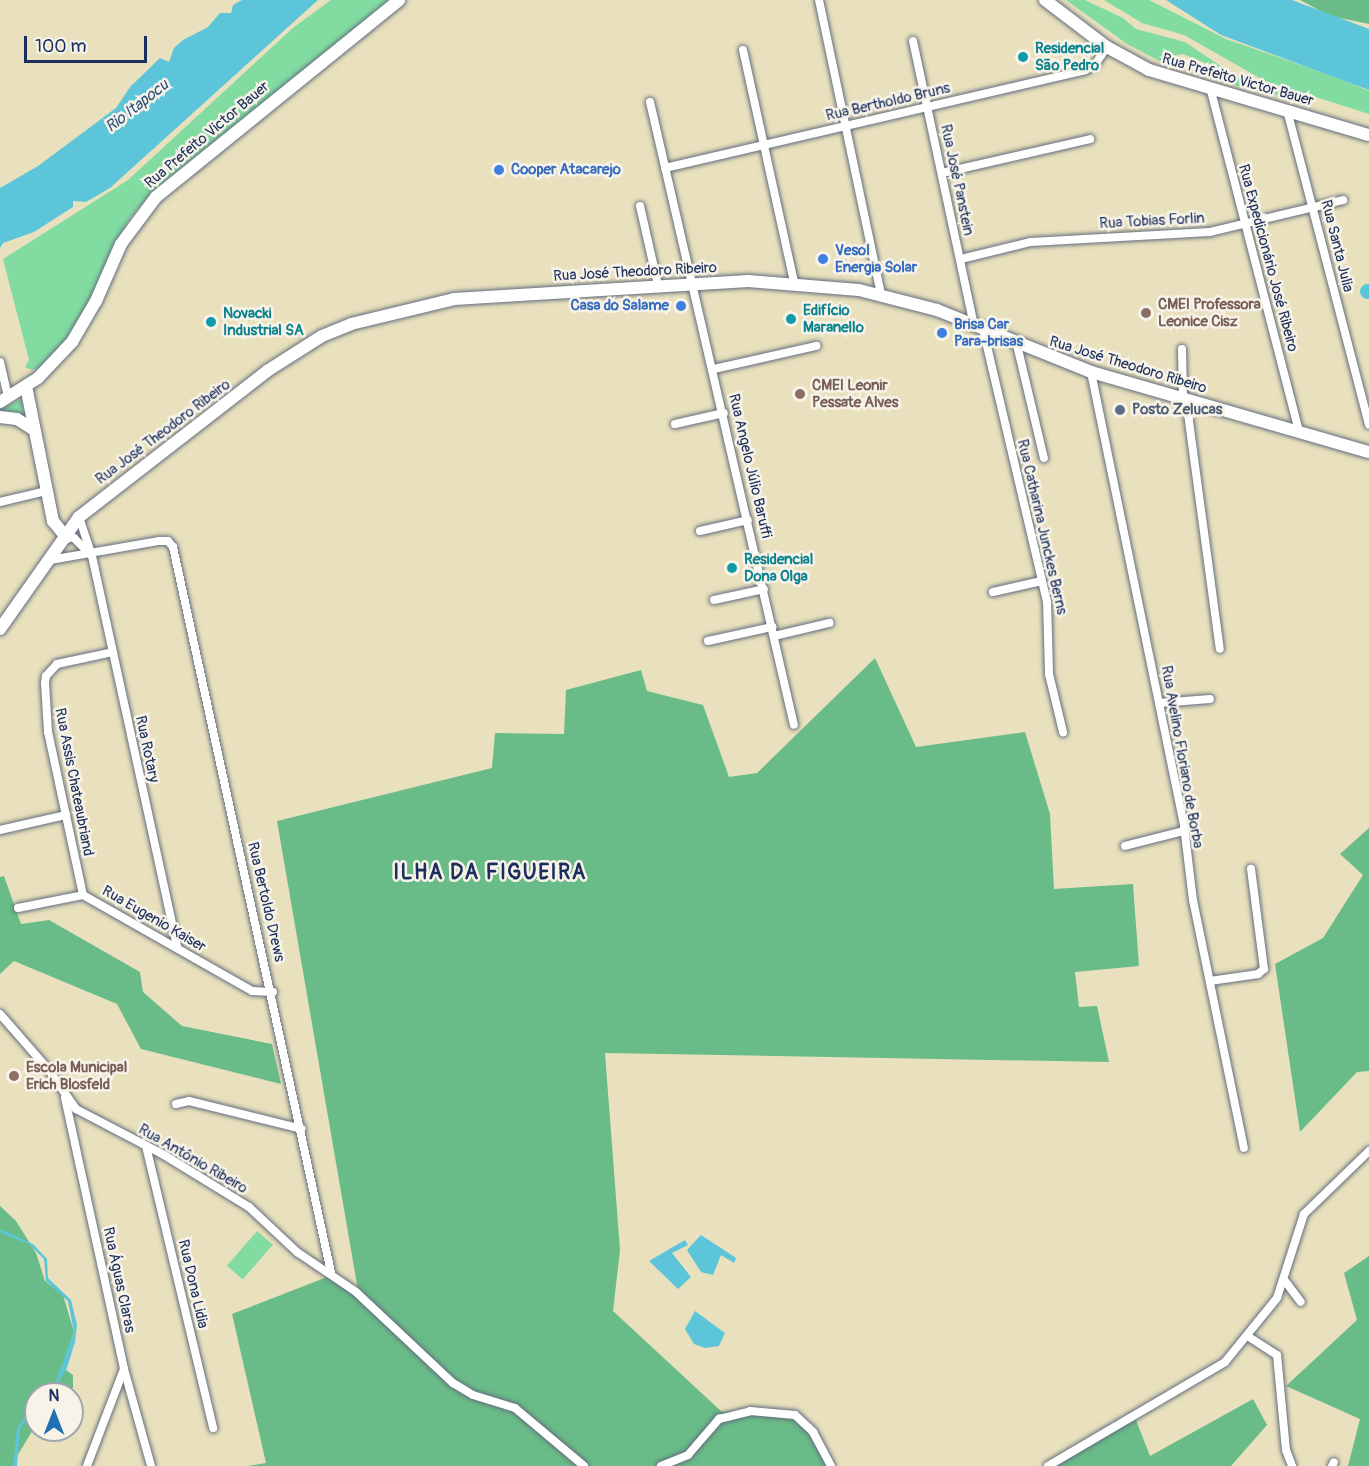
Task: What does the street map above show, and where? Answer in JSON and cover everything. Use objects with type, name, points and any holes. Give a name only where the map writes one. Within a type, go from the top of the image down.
[{"type":"main road","name":"Rua Prefeito Victor Bauer","points":[[4,399],[26,386],[55,363],[72,342],[96,301],[121,244],[156,197],[399,0]]},
{"type":"main road","name":"Rua Prefeito Victor Bauer","points":[[1045,0],[1107,47],[1149,70],[1211,91],[1287,110],[1369,135]]},
{"type":"main road","name":"Rua José Theodoro Ribeiro","points":[[0,629],[79,517],[267,371],[322,336],[351,324],[454,299],[658,285],[794,282],[880,293],[1091,372],[1369,452]]},
{"type":"main road","points":[[26,386],[53,521],[66,537]]},
{"type":"main road","points":[[0,417],[17,419],[33,429]]},
{"type":"street","points":[[819,0],[880,293]]},
{"type":"street","name":"Rua José Panstein","points":[[913,41],[978,328]]},
{"type":"street","name":"Rua Bertholdo Bruns","points":[[665,168],[1085,70],[1097,63],[1107,47]]},
{"type":"street","points":[[743,50],[794,282]]},
{"type":"street","name":"Rua Expedicionário José Ribeiro","points":[[1211,91],[1299,431]]},
{"type":"street","name":"Rua Angelo Júlio Baruffi","points":[[650,102],[714,369],[794,725]]},
{"type":"street","name":"Rua Santa Julia","points":[[1287,110],[1369,424]]},
{"type":"street","points":[[942,173],[1090,139]]},
{"type":"street","name":"Rua Tobias Forlin","points":[[961,259],[1031,242],[1209,232],[1343,200]]},
{"type":"street","points":[[640,206],[658,285]]},
{"type":"street","name":"Rua Catharina Junckes Berns","points":[[978,328],[1050,615],[1049,674],[1063,732]]},
{"type":"street","points":[[1017,345],[1044,458]]},
{"type":"street","points":[[714,369],[816,346]]},
{"type":"street","points":[[1182,349],[1185,398],[1220,649]]},
{"type":"street","points":[[0,362],[4,399]]},
{"type":"street","name":"Rua Avelino Floriano de Borba","points":[[1091,372],[1159,703],[1184,831],[1209,981],[1244,1148]]},
{"type":"street","points":[[675,424],[724,413]]},
{"type":"street","points":[[0,502],[46,491]]},
{"type":"street","name":"Rua Rotary","points":[[79,517],[92,556],[177,947]]},
{"type":"street","points":[[700,531],[748,520]]},
{"type":"street","points":[[66,537],[74,538],[92,556]]},
{"type":"street","name":"Rua Bertoldo Drews","points":[[92,556],[168,541],[173,547],[273,992],[332,1272]]},
{"type":"street","points":[[50,560],[92,556]]},
{"type":"street","points":[[993,592],[1042,581]]},
{"type":"street","points":[[714,600],[764,589]]},
{"type":"street","points":[[708,641],[829,623]]},
{"type":"street","name":"Rua Assis Chateaubriand","points":[[83,895],[46,718],[46,676],[57,664],[112,652]]},
{"type":"street","points":[[1159,703],[1210,699]]},
{"type":"street","points":[[0,830],[66,815]]},
{"type":"street","points":[[1125,846],[1184,831]]},
{"type":"street","points":[[1209,981],[1258,974],[1264,969],[1251,869]]},
{"type":"street","name":"Rua Eugenio Kaiser","points":[[18,908],[83,895],[252,991],[273,992]]},
{"type":"street","name":"Rua Antônio Ribeiro","points":[[0,1014],[48,1069],[64,1095],[91,1120],[146,1146],[249,1208],[297,1252],[332,1272],[453,1383],[473,1395],[515,1408],[584,1466]]},
{"type":"street","name":"Rua Águas Claras","points":[[64,1095],[124,1369],[151,1466]]},
{"type":"street","points":[[176,1104],[189,1101],[302,1129]]},
{"type":"street","points":[[72,1130],[81,1121],[91,1120]]},
{"type":"street","name":"Rua Dona Lidia","points":[[146,1146],[213,1428]]},
{"type":"street","points":[[1048,1466],[1225,1362],[1249,1337],[1285,1281],[1291,1246],[1304,1214],[1369,1151]]},
{"type":"street","points":[[1285,1281],[1301,1302]]},
{"type":"street","points":[[1249,1337],[1277,1355],[1286,1450],[1292,1466]]},
{"type":"street","points":[[87,1466],[124,1369]]},
{"type":"street","points":[[661,1466],[688,1455],[711,1427],[734,1412],[795,1414],[813,1432],[831,1466]]},
{"type":"green space","points":[[331,0],[391,0],[154,190],[130,218],[92,297],[68,338],[42,367],[32,370],[25,367],[29,360],[3,259],[128,180],[294,27]]},
{"type":"green space","points":[[1066,0],[1085,0],[1123,18],[1136,29],[1185,42],[1234,75],[1312,103],[1216,81],[1216,71],[1210,65],[1183,54],[1172,56],[1169,66],[1127,44]]},
{"type":"green space","points":[[1104,0],[1149,0],[1226,39],[1369,91],[1369,114],[1265,81],[1184,35],[1142,23]]},
{"type":"green space","points":[[1300,0],[1369,0],[1369,24],[1330,16]]},
{"type":"green space","points":[[21,399],[24,415],[0,413],[0,410]]},
{"type":"green space","points":[[875,658],[916,747],[1025,732],[1050,814],[1054,889],[1133,884],[1139,966],[1075,972],[1079,1007],[1097,1006],[1109,1062],[605,1053],[620,1250],[613,1311],[722,1412],[751,1409],[798,1416],[827,1466],[248,1466],[266,1463],[232,1314],[332,1275],[359,1296],[277,821],[492,768],[495,733],[564,734],[566,690],[641,670],[647,691],[703,705],[729,777],[757,773]]},
{"type":"green space","points":[[1369,828],[1369,1071],[1357,1072],[1300,1132],[1275,964],[1323,938],[1363,875],[1340,854]]},
{"type":"green space","points":[[4,876],[21,924],[49,920],[140,972],[143,992],[182,1026],[272,1044],[281,1084],[141,1049],[117,1004],[14,961],[0,974],[0,877]]},
{"type":"green space","points":[[0,1206],[16,1221],[36,1253],[45,1281],[63,1295],[74,1332],[62,1367],[73,1375],[73,1382],[24,1382],[26,1442],[14,1461],[15,1466],[0,1466]]},
{"type":"green space","points":[[257,1231],[273,1245],[243,1279],[227,1266]]},
{"type":"green space","points":[[1369,1256],[1369,1466],[1348,1466],[1360,1419],[1286,1386],[1357,1320],[1344,1273]]},
{"type":"green space","points":[[1253,1399],[1267,1425],[1231,1466],[1052,1466],[1134,1415],[1150,1456]]},
{"type":"water","name":"Rio Itapocu","points":[[242,0],[318,0],[110,188],[86,202],[73,201],[73,207],[34,232],[3,243],[0,248],[0,188],[38,166],[116,108],[130,87],[160,58],[169,62],[174,48],[183,40],[208,27],[220,13],[231,13],[233,5]]},
{"type":"water","points":[[1166,0],[1292,0],[1369,29],[1369,90],[1221,35]]},
{"type":"water","points":[[0,1229],[33,1244],[47,1259],[48,1278],[71,1300],[77,1325],[75,1342],[67,1368],[58,1382],[56,1382],[74,1332],[68,1301],[46,1281],[44,1259],[29,1244],[1,1233]]},
{"type":"water","points":[[701,1235],[736,1258],[734,1263],[721,1255],[713,1275],[701,1272],[687,1250]]},
{"type":"water","points":[[685,1240],[688,1245],[672,1253],[691,1277],[678,1289],[649,1261]]},
{"type":"water","points":[[695,1311],[725,1333],[719,1346],[705,1348],[694,1344],[685,1329]]},
{"type":"water","points":[[24,1418],[20,1429],[17,1466],[13,1466],[17,1428]]},
{"type":"place","name":"Residencial São Pedro","points":[[1023,57]]},
{"type":"place","name":"Cooper Atacarejo","points":[[499,170]]},
{"type":"place","name":"Vesol Energia Solar","points":[[823,259]]},
{"type":"place","name":"Casa do Salame","points":[[681,306]]},
{"type":"place","name":"CMEI Professora Leonice Cisz","points":[[1146,313]]},
{"type":"place","name":"Edifício Maranello","points":[[791,319]]},
{"type":"place","name":"Novacki Industrial SA","points":[[211,322]]},
{"type":"place","name":"Brisa Car Para-brisas","points":[[942,333]]},
{"type":"place","name":"CMEI Leonir Pessate Alves","points":[[800,394]]},
{"type":"place","name":"Posto Zelucas","points":[[1120,410]]},
{"type":"place","name":"Residencial Dona Olga","points":[[732,568]]},
{"type":"place","name":"Escola Municipal Erich Blosfeld","points":[[14,1076]]},
{"type":"district","name":"ILHA DA FIGUEIRA","points":[[490,873]]}]
